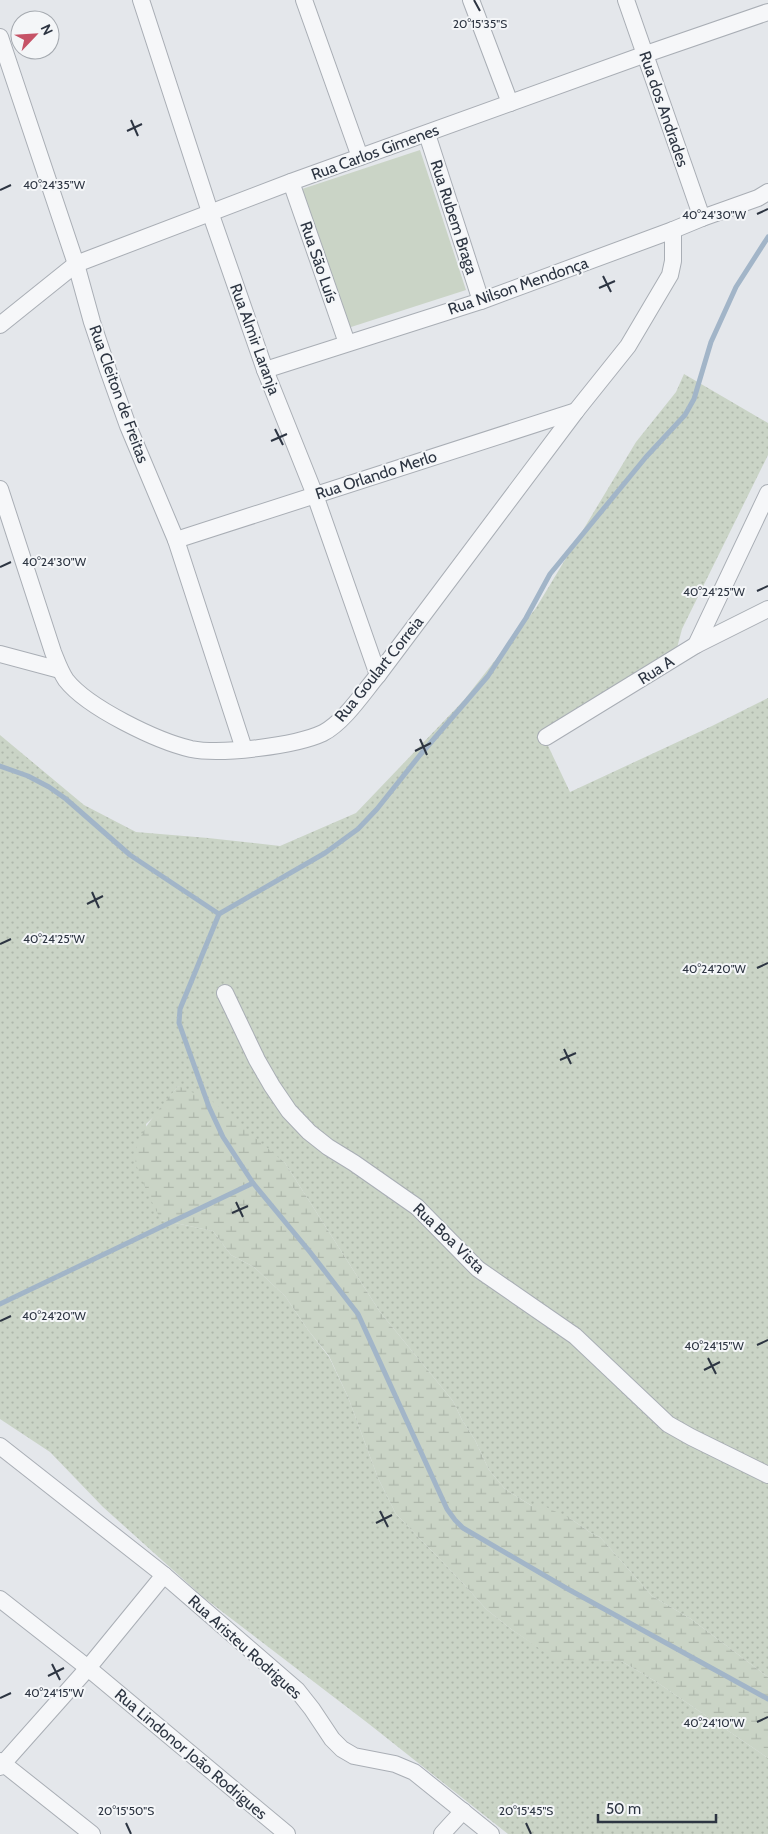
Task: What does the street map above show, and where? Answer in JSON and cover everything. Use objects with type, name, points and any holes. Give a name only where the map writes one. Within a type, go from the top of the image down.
[{"type":"street","name":"Rua Almir Laranja","points":[[141,0],[210,212],[265,370],[315,494],[378,675]]},
{"type":"street","points":[[304,0],[360,157]]},
{"type":"street","points":[[471,0],[510,103]]},
{"type":"street","name":"Rua dos Andrades","points":[[626,0],[702,218]]},
{"type":"street","name":"Rua Carlos Gimenes","points":[[0,325],[76,264],[360,157],[768,12]]},
{"type":"street","name":"Rua Cleiton de Freitas","points":[[0,37],[76,264],[92,322],[114,389],[176,540],[244,749]]},
{"type":"street","name":"Rua Rubem Braga","points":[[427,134],[481,301]]},
{"type":"street","name":"Rua São Luís","points":[[292,182],[347,343]]},
{"type":"street","name":"Rua Nilson Mendonça","points":[[265,370],[481,301],[758,198],[768,192]]},
{"type":"street","name":"Rua Goulart Correia","points":[[0,489],[60,670],[76,690],[107,712],[138,729],[168,742],[192,749],[212,752],[244,749],[280,744],[323,733],[344,716],[378,675],[576,411],[628,346],[666,282],[673,261],[673,230]]},
{"type":"street","name":"Rua Orlando Merlo","points":[[176,540],[576,411]]},
{"type":"street","points":[[696,645],[768,493]]},
{"type":"street","name":"Rua A","points":[[546,736],[696,645],[768,609]]},
{"type":"street","points":[[0,654],[60,670]]},
{"type":"street","name":"Rua Boa Vista","points":[[225,993],[254,1054],[272,1086],[289,1111],[309,1132],[328,1147],[417,1206],[478,1269],[575,1336],[668,1424],[768,1475]]},
{"type":"street","name":"Rua Aristeu Rodrigues","points":[[0,1446],[164,1575],[297,1690],[332,1739],[342,1749],[354,1756],[394,1764],[414,1772],[491,1834]]},
{"type":"street","points":[[92,1834],[1,1764],[88,1668],[164,1575]]},
{"type":"street","name":"Rua Lindonor João Rodrigues","points":[[0,1599],[88,1668],[287,1834]]},
{"type":"street","points":[[442,1834],[463,1812]]},
{"type":"green space","points":[[420,150],[466,290],[348,328],[302,189]]},
{"type":"green space","points":[[684,374],[768,423],[768,455],[682,629],[677,648],[541,731],[570,792],[768,698],[768,1677],[691,1619],[652,1596],[600,1537],[571,1519],[532,1506],[505,1489],[489,1470],[453,1401],[380,1312],[285,1163],[178,1086],[158,1113],[146,1124],[161,1220],[213,1231],[231,1255],[254,1267],[285,1296],[329,1357],[348,1397],[378,1478],[396,1514],[486,1609],[511,1629],[556,1659],[621,1661],[655,1681],[768,1758],[768,1834],[508,1834],[369,1724],[203,1597],[103,1507],[50,1452],[0,1419],[0,735],[84,805],[136,832],[280,846],[356,813],[464,700],[536,608],[636,442],[676,392]]},
{"type":"green space","points":[[178,1086],[212,1101],[285,1163],[380,1312],[453,1401],[489,1470],[505,1489],[532,1506],[544,1506],[571,1519],[600,1537],[652,1596],[691,1619],[768,1677],[768,1758],[655,1681],[621,1661],[556,1660],[486,1609],[396,1514],[378,1478],[348,1397],[329,1356],[308,1330],[285,1296],[254,1267],[231,1255],[213,1231],[161,1220],[137,1168],[135,1155],[137,1145],[146,1127]]},
{"type":"waterway","points":[[768,237],[736,287],[711,342],[694,399],[685,415],[646,457],[550,574],[526,618],[488,676],[420,755],[377,809],[358,829],[325,853],[219,914],[180,1009],[179,1023],[209,1107],[223,1137],[253,1183],[358,1314],[447,1509],[455,1520],[463,1528],[566,1588],[768,1699]]},
{"type":"waterway","points":[[0,766],[28,776],[49,787],[66,799],[130,855],[219,914]]},
{"type":"waterway","points":[[0,1304],[253,1183]]}]
